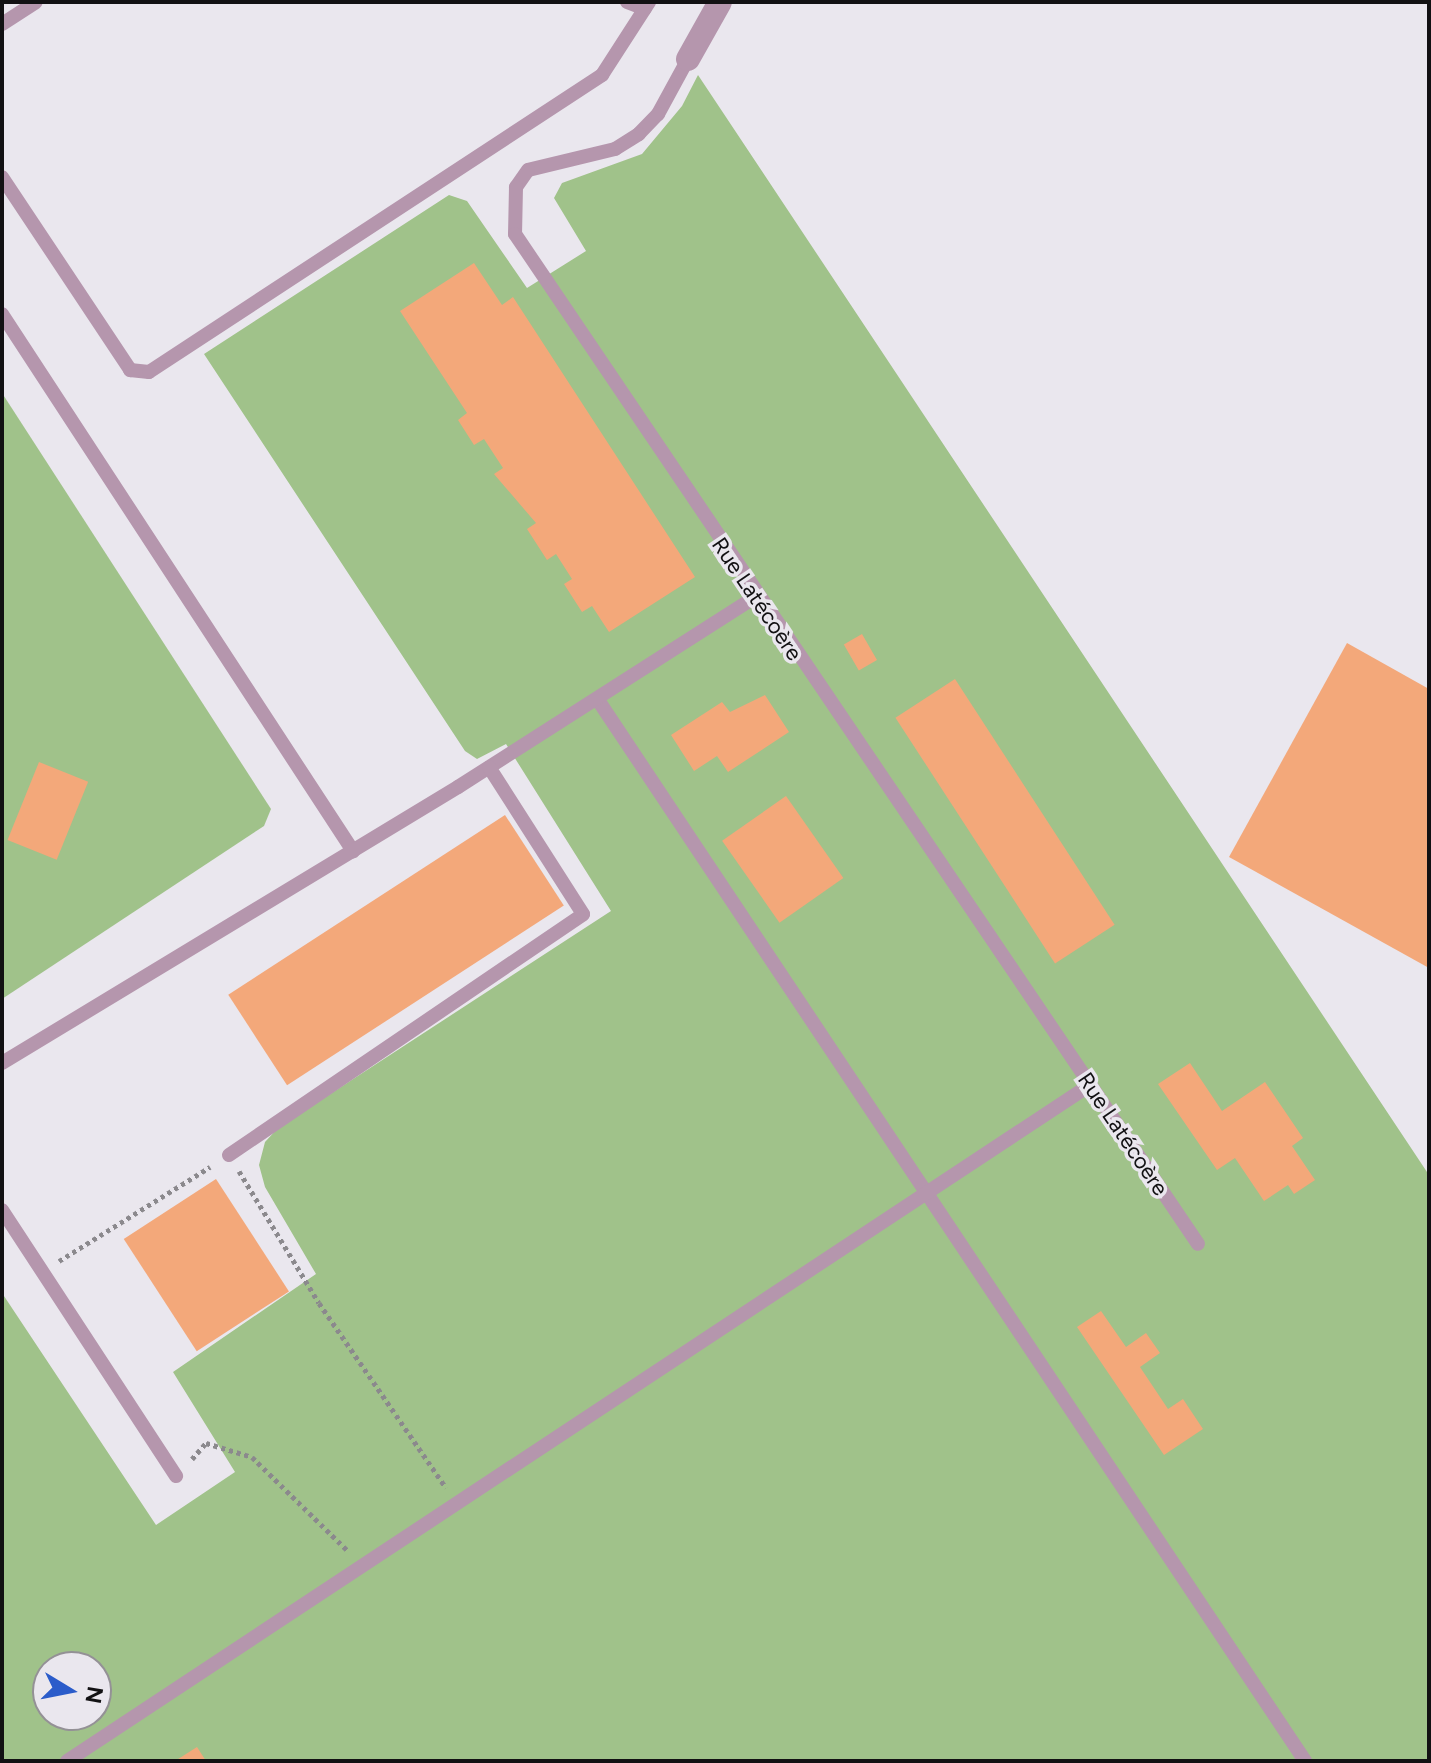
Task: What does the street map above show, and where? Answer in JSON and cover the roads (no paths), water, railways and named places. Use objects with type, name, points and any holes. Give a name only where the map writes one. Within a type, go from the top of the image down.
[{"type":"street","name":"Rue Latécoère","points":[[688,59],[720,2]]},
{"type":"lane","points":[[2,24],[36,2]]},
{"type":"lane","points":[[2,177],[130,370],[149,372],[602,75],[647,6],[627,2]]},
{"type":"lane","name":"Rue Latécoère","points":[[688,59],[658,114],[639,134],[615,149],[528,170],[516,187],[511,212],[524,252],[755,597],[1198,1244]]},
{"type":"lane","points":[[2,314],[353,851]]},
{"type":"lane","points":[[2,1063],[598,700],[755,597]]},
{"type":"lane","points":[[598,700],[1305,1761]]},
{"type":"lane","points":[[229,1155],[583,914],[489,767]]},
{"type":"lane","points":[[67,1761],[924,1190],[1090,1085]]},
{"type":"lane","points":[[2,1210],[176,1476]]}]
